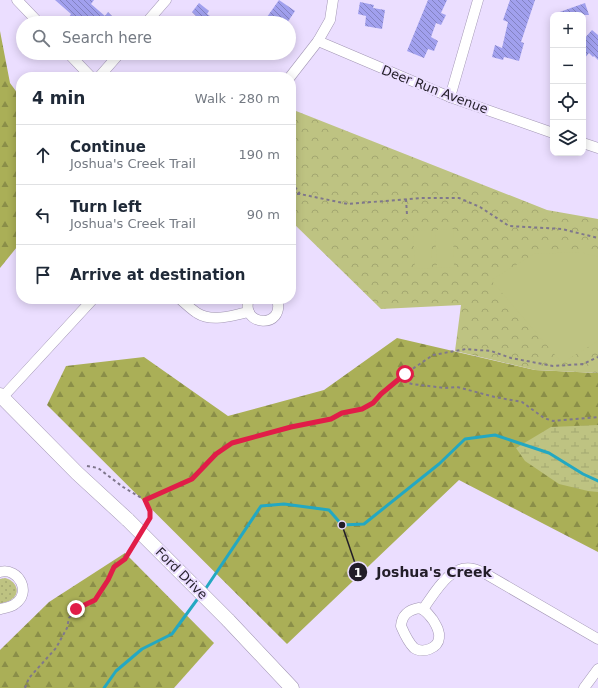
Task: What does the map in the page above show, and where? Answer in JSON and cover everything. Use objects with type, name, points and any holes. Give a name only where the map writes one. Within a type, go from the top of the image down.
[{"type":"main road","name":"Ford Drive","points":[[1,397],[76,472],[128,520],[228,620],[292,688]]},
{"type":"street","points":[[17,0],[32,16]]},
{"type":"street","points":[[152,16],[166,0]]},
{"type":"street","points":[[294,72],[318,41],[330,20],[333,0]]},
{"type":"street","points":[[450,97],[478,0]]},
{"type":"street","name":"Deer Run Avenue","points":[[318,41],[450,97],[550,132]]},
{"type":"street","points":[[75,60],[86,72]]},
{"type":"street","points":[[103,72],[114,60]]},
{"type":"street","points":[[586,144],[598,148]]},
{"type":"street","points":[[1,397],[87,304]]},
{"type":"street","points":[[186,304],[197,313],[207,318],[219,318],[249,312]]},
{"type":"street","points":[[248,304],[249,312],[255,319],[260,321],[274,318],[278,309],[278,304]]},
{"type":"street","points":[[423,609],[449,574],[457,569],[474,569],[486,574],[598,638]]},
{"type":"street","points":[[0,572],[15,574],[19,578],[23,589],[22,595],[14,604],[0,609]]},
{"type":"street","points":[[584,688],[598,669]]},
{"type":"path","points":[[296,188],[300,194]]},
{"type":"path","points":[[296,194],[348,204],[406,199],[459,198],[480,207],[509,226],[562,228],[598,238]]},
{"type":"path","points":[[406,199],[407,215]]},
{"type":"path","points":[[145,500],[192,479],[216,454],[232,443],[291,427],[331,419],[342,413],[362,409],[373,403],[381,394],[398,380],[433,355],[466,349],[491,351],[511,358],[553,366],[583,364],[598,357]]},
{"type":"path","points":[[398,380],[412,384],[445,388],[457,387],[522,402],[544,418],[553,421],[598,416]]},
{"type":"path","points":[[76,472],[88,465],[98,468],[123,487],[145,500],[150,511],[150,518],[145,525]]},
{"type":"path","points":[[25,688],[29,678],[56,648],[67,628],[69,618],[76,609],[95,600],[108,580],[114,567],[125,559],[137,539]]},
{"type":"green space","points":[[0,31],[10,83],[16,91],[16,248],[0,268]]},
{"type":"green space","points":[[296,111],[547,210],[598,219],[598,373],[535,370],[455,351],[461,305],[381,309],[296,226]]},
{"type":"green space","points":[[453,229],[454,267],[437,268],[435,230]]},
{"type":"green space","points":[[431,230],[432,268],[415,269],[413,231]]},
{"type":"green space","points":[[580,252],[598,257],[598,341],[562,363],[491,280],[534,254]]},
{"type":"green space","points":[[397,338],[535,370],[598,373],[598,552],[459,480],[287,644],[47,405],[66,366],[144,357],[228,416],[324,390]]},
{"type":"green space","points":[[598,425],[598,492],[559,484],[525,461],[516,448],[551,427]]},
{"type":"green space","points":[[125,553],[214,643],[174,688],[0,688],[0,650],[49,602]]},
{"type":"green space","points":[[5,578],[12,581],[16,587],[17,593],[11,600],[0,604],[0,579]]},
{"type":"building","points":[[55,0],[94,0],[91,4],[105,16],[70,16],[71,14]]},
{"type":"building","points":[[279,0],[295,11],[292,16],[268,16]]},
{"type":"building","points":[[428,0],[447,0],[441,13],[446,15],[441,25],[436,23],[431,37],[438,41],[434,51],[428,49],[424,58],[407,51]]},
{"type":"building","points":[[510,0],[535,0],[521,42],[524,43],[519,61],[504,57],[503,60],[492,57],[495,45],[502,48],[508,22],[503,20]]},
{"type":"building","points":[[360,2],[374,5],[373,8],[385,10],[382,29],[365,26],[366,16],[358,14]]},
{"type":"building","points":[[199,3],[209,11],[207,14],[210,16],[196,16],[192,12]]},
{"type":"building","points":[[585,3],[589,15],[586,15],[586,12],[560,12]]},
{"type":"building","points":[[108,12],[112,16],[105,16]]},
{"type":"building","points":[[592,30],[598,35],[598,60],[589,53],[586,56],[586,37]]},
{"type":"waterway","points":[[204,591],[261,506],[284,504],[329,510],[342,525],[364,524],[439,464],[465,439],[495,435],[549,453],[583,474],[598,481]]},
{"type":"waterway","points":[[104,688],[116,671],[142,649],[172,634],[199,597]]},
{"type":"place","name":"Joshua's Creek","points":[[342,525]]},
{"type":"route","points":[[76,609],[95,600],[108,580],[114,567],[125,559],[150,518],[150,511],[145,500],[192,479],[216,454],[232,443],[291,427],[331,419],[342,413],[362,409],[373,403],[381,394],[405,374]]}]
